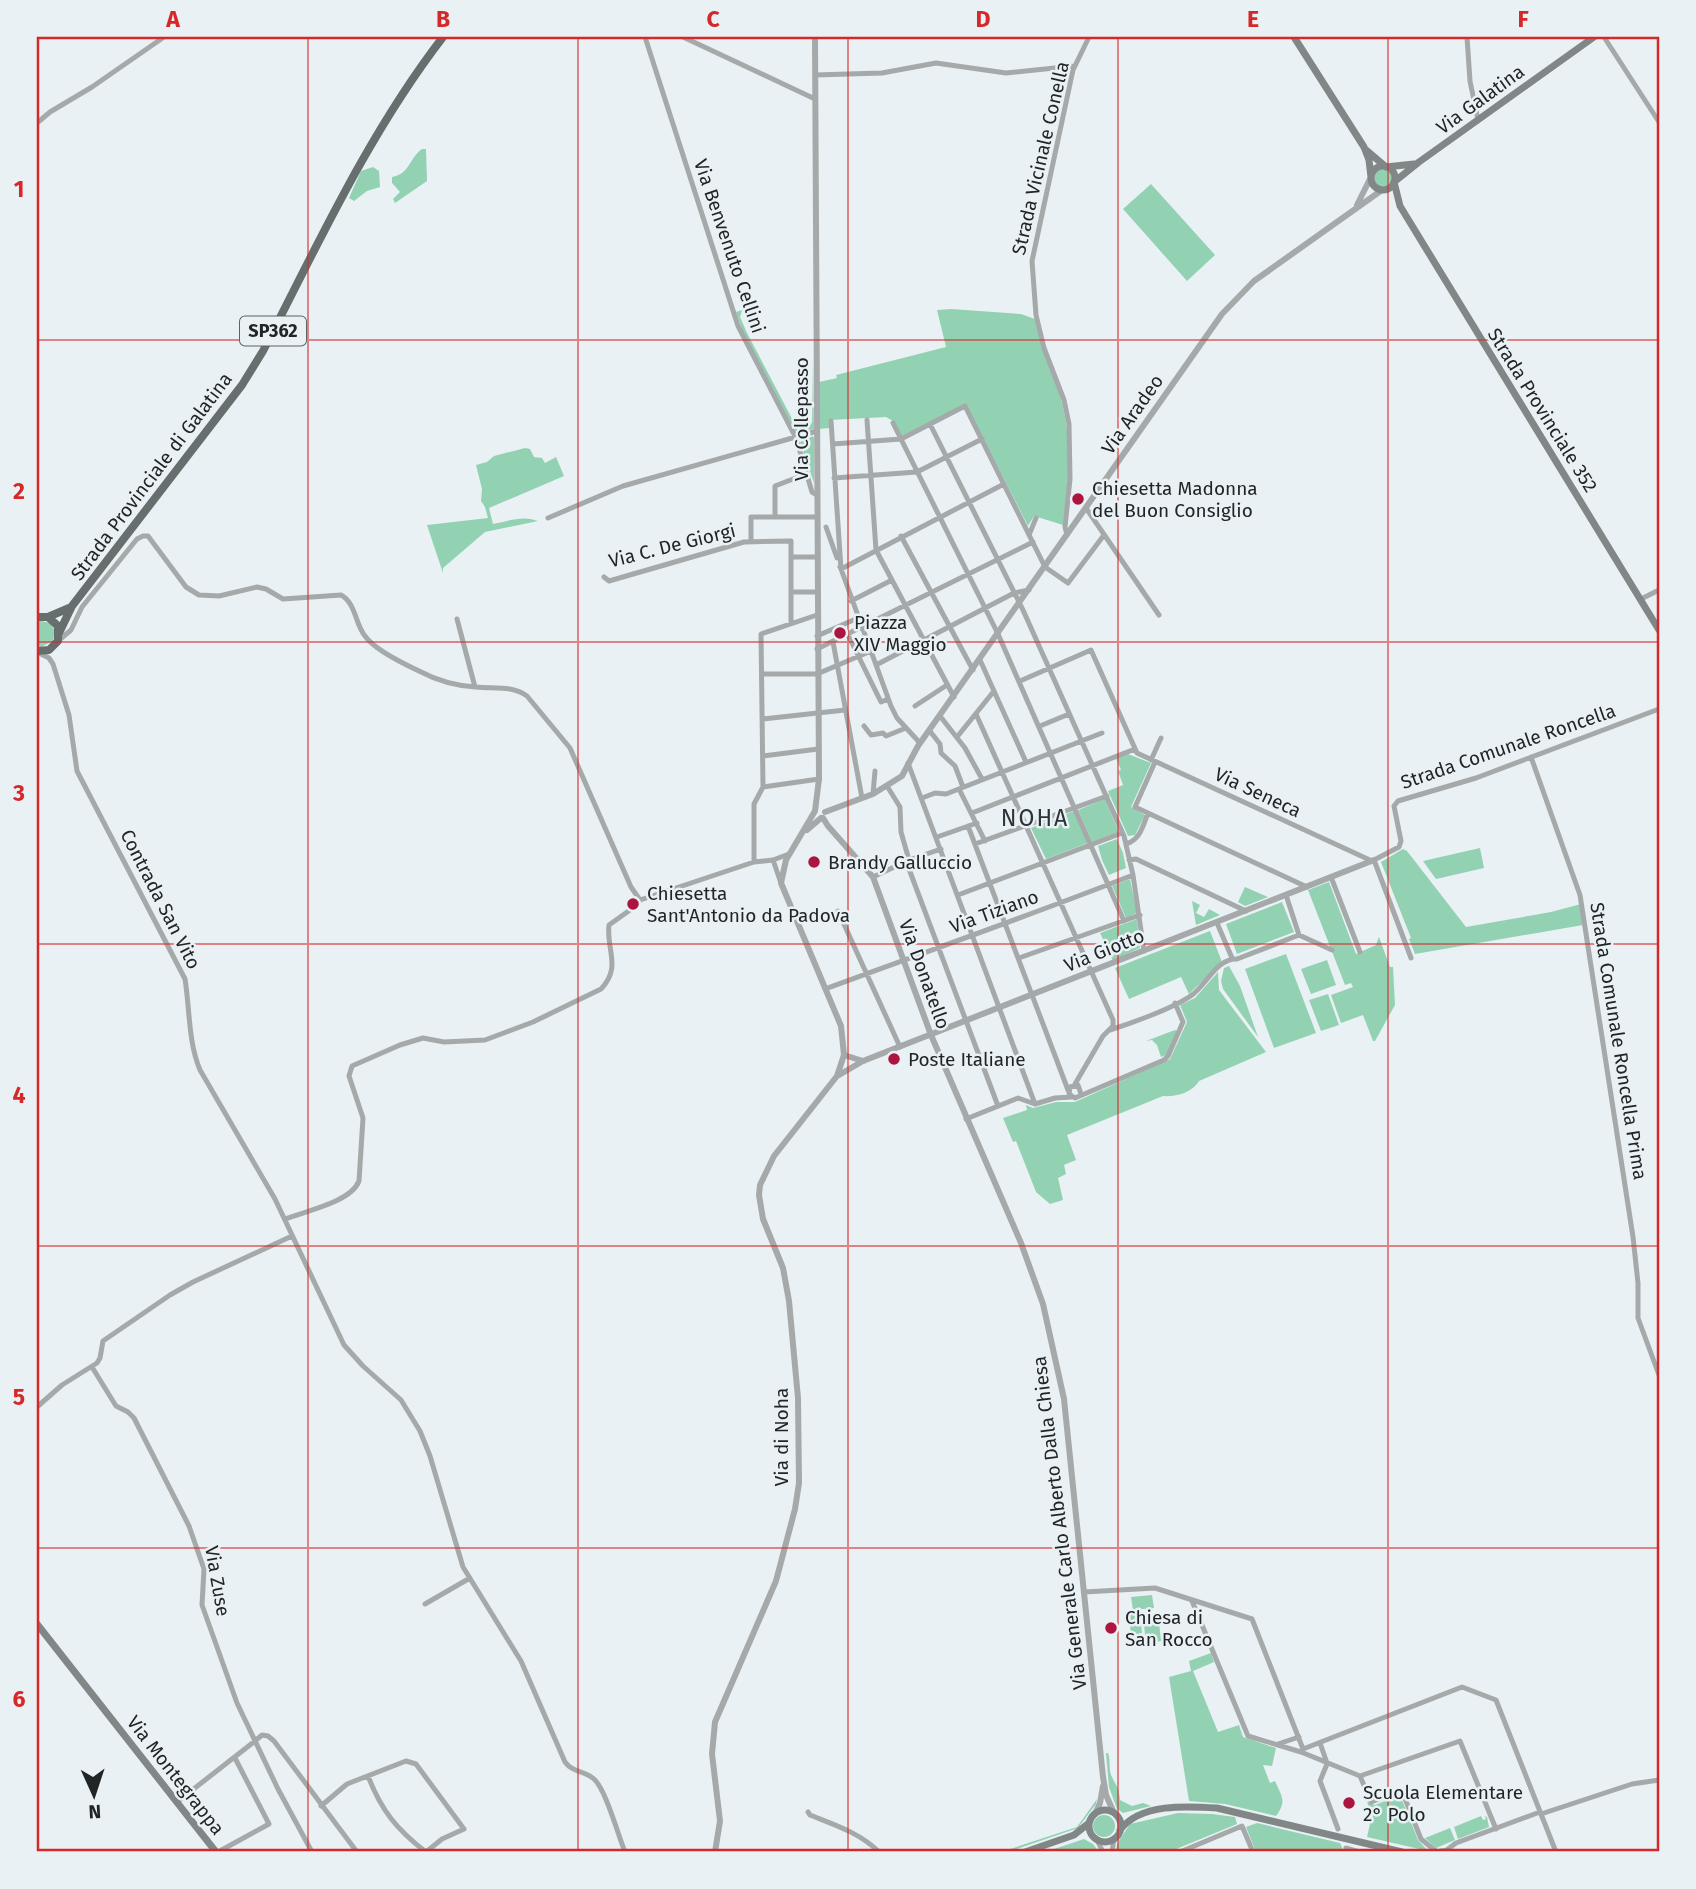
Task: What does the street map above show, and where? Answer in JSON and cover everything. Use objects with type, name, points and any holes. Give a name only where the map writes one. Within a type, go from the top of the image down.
[{"type":"main road","name":"Strada Provinciale di Galatina","points":[[57,640],[72,606],[242,385],[263,351],[378,132],[410,79],[443,37]]},
{"type":"main road","points":[[1294,37],[1364,146],[1373,185],[1382,190],[1388,188],[1394,182],[1393,173],[1364,146]]},
{"type":"main road","name":"Via Galatina","points":[[1394,182],[1594,37]]},
{"type":"main road","name":"Via Galatina","points":[[1386,167],[1419,162]]},
{"type":"main road","points":[[1371,177],[1376,168],[1386,167]]},
{"type":"main road","name":"Strada Provinciale 352","points":[[1394,182],[1400,206]]},
{"type":"main road","name":"Strada Provinciale 352","points":[[1382,190],[1400,206],[1659,630]]},
{"type":"main road","name":"Strada Provinciale di Galatina","points":[[37,617],[61,613],[72,606]]},
{"type":"main road","points":[[37,651],[48,650],[57,640],[54,620],[48,617]]},
{"type":"main road","name":"Via Montegrappa","points":[[37,1624],[217,1852]]},
{"type":"main road","points":[[1025,1852],[1074,1835],[1089,1823],[1094,1814],[1106,1810],[1116,1815],[1180,1807],[1223,1809],[1403,1852]]},
{"type":"main road","points":[[1063,1839],[1083,1835],[1106,1842],[1114,1838],[1128,1820],[1146,1813]]},
{"type":"main road","points":[[1116,1815],[1120,1829]]},
{"type":"main road","points":[[1089,1823],[1095,1839]]},
{"type":"street","points":[[37,123],[58,106],[92,87],[164,37]]},
{"type":"street","name":"Via Benvenuto Cellini","points":[[645,37],[738,326],[796,438],[812,492],[817,495]]},
{"type":"street","points":[[683,37],[815,99]]},
{"type":"street","name":"Via Collepasso","points":[[781,883],[789,854],[803,833],[821,814],[818,801],[817,713],[815,37]]},
{"type":"street","name":"Strada Vicinale Conella","points":[[1067,535],[1065,527],[1070,479],[1069,424],[1064,400],[1044,348],[1036,315],[1032,261],[1074,66],[1089,37]]},
{"type":"street","points":[[1467,37],[1470,81],[1478,120]]},
{"type":"street","points":[[1604,37],[1659,122]]},
{"type":"street","points":[[815,75],[882,73],[918,65],[944,63],[1006,73],[1074,66]]},
{"type":"street","name":"Via Aradeo","points":[[1353,209],[1362,198],[1371,177]]},
{"type":"street","name":"Via Aradeo","points":[[887,786],[902,776],[929,730],[1222,314],[1254,281],[1382,190]]},
{"type":"street","points":[[833,444],[901,439],[965,406],[1045,567],[1068,583],[1104,535]]},
{"type":"street","points":[[867,420],[876,550],[954,697]]},
{"type":"street","points":[[831,421],[841,569]]},
{"type":"street","points":[[892,423],[1020,681],[1124,921]]},
{"type":"street","points":[[930,424],[998,558],[1107,796],[1126,844],[1144,951]]},
{"type":"street","points":[[548,518],[622,486],[817,431]]},
{"type":"street","points":[[834,478],[917,472],[982,439]]},
{"type":"street","points":[[775,517],[775,486],[806,474]]},
{"type":"street","points":[[841,569],[1004,484]]},
{"type":"street","points":[[1086,508],[1159,615]]},
{"type":"street","points":[[751,541],[751,517],[816,517]]},
{"type":"street","points":[[1029,535],[1036,518]]},
{"type":"street","points":[[816,527],[837,527]]},
{"type":"street","points":[[826,527],[888,699],[897,718],[920,743]]},
{"type":"street","points":[[53,664],[57,640],[71,630],[82,607],[137,539],[143,536],[148,536],[192,592],[205,597],[257,587],[283,599],[341,595],[348,599],[366,638],[428,676],[475,687],[519,690],[527,696],[562,735],[570,748],[639,900]]},
{"type":"street","points":[[901,536],[973,670]]},
{"type":"street","name":"Via C. De Giorgi","points":[[604,577],[609,581],[751,541],[791,541],[791,557]]},
{"type":"street","points":[[817,649],[1033,542]]},
{"type":"street","points":[[792,623],[791,557],[817,557]]},
{"type":"street","points":[[851,601],[892,580]]},
{"type":"street","points":[[876,665],[1014,593],[1028,590]]},
{"type":"street","points":[[1641,599],[1659,590]]},
{"type":"street","points":[[792,592],[817,592]]},
{"type":"street","points":[[37,609],[48,617]]},
{"type":"street","points":[[754,862],[754,804],[763,788],[761,634],[817,615]]},
{"type":"street","points":[[817,636],[858,618]]},
{"type":"street","points":[[457,620],[475,687]]},
{"type":"street","points":[[848,635],[881,702],[888,699]]},
{"type":"street","points":[[833,642],[862,798]]},
{"type":"street","points":[[972,813],[1135,749],[1091,650],[1020,681]]},
{"type":"street","points":[[37,651],[53,664]]},
{"type":"street","points":[[762,674],[817,674],[871,651]]},
{"type":"street","points":[[980,660],[1026,762]]},
{"type":"street","name":"Contrada San Vito","points":[[53,664],[69,715],[77,771],[185,979],[192,1051],[200,1070],[267,1183],[344,1345],[401,1400],[420,1431],[430,1456],[459,1559],[521,1661],[565,1762],[572,1770],[592,1777],[601,1789],[625,1852]]},
{"type":"street","points":[[915,706],[947,685]]},
{"type":"street","points":[[957,737],[994,691]]},
{"type":"street","name":"Strada Comunale Roncella","points":[[1373,861],[1399,847],[1401,842],[1394,806],[1398,801],[1476,778],[1659,709]]},
{"type":"street","points":[[763,719],[845,710]]},
{"type":"street","points":[[975,713],[1093,971],[1113,1020],[1110,1030]]},
{"type":"street","points":[[1040,726],[1069,714]]},
{"type":"street","points":[[940,716],[957,737],[982,779]]},
{"type":"street","points":[[864,726],[871,735],[883,733],[886,736],[906,728]]},
{"type":"street","points":[[929,730],[940,744],[940,753],[954,766],[985,841]]},
{"type":"street","points":[[922,798],[935,793],[946,794],[1102,733]]},
{"type":"street","points":[[1161,738],[1135,807],[1307,887]]},
{"type":"street","name":"Via Seneca","points":[[1135,749],[1153,761],[1373,861]]},
{"type":"street","points":[[763,756],[818,750]]},
{"type":"street","name":"Strada Comunale Roncella Prima","points":[[1531,757],[1582,904],[1633,1237],[1638,1318],[1659,1375]]},
{"type":"street","points":[[908,762],[1035,1104]]},
{"type":"street","points":[[873,794],[875,771]]},
{"type":"street","points":[[763,788],[819,779]]},
{"type":"street","points":[[821,814],[887,786],[900,807],[901,832],[907,861],[998,1107]]},
{"type":"street","points":[[975,844],[1028,827],[1107,796]]},
{"type":"street","points":[[1126,844],[1134,842],[1138,837],[1148,813]]},
{"type":"street","name":"Via Donatello","points":[[821,814],[828,827],[873,877],[931,1035],[1030,1268]]},
{"type":"street","points":[[937,837],[977,823]]},
{"type":"street","points":[[968,826],[1070,1094],[1075,1098],[1164,1060],[1183,1022],[1175,1003]]},
{"type":"street","points":[[958,895],[1122,833]]},
{"type":"street","points":[[873,877],[941,849]]},
{"type":"street","points":[[285,1219],[345,1197],[357,1188],[363,1118],[349,1076],[352,1066],[423,1038],[444,1042],[485,1040],[533,1022],[601,989],[609,981],[613,964],[609,925],[637,905],[639,900],[754,862],[773,860],[789,854]]},
{"type":"street","points":[[1129,860],[1136,859],[1245,911]]},
{"type":"street","points":[[773,860],[842,1026],[844,1055],[837,1076]]},
{"type":"street","points":[[1373,861],[1411,958]]},
{"type":"street","name":"Via Giotto","points":[[837,1076],[863,1061],[1373,861]]},
{"type":"street","name":"Via Tiziano","points":[[825,989],[1133,875]]},
{"type":"street","points":[[1331,877],[1360,952]]},
{"type":"street","points":[[1286,895],[1299,935]]},
{"type":"street","points":[[838,911],[900,1047]]},
{"type":"street","points":[[1019,958],[1140,915]]},
{"type":"street","points":[[1217,923],[1232,958]]},
{"type":"street","points":[[966,1119],[1018,1098],[1035,1104],[1070,1094],[1103,1036],[1110,1030],[1192,995],[1219,966],[1232,958],[1299,935],[1332,950]]},
{"type":"street","points":[[844,1055],[863,1061]]},
{"type":"street","name":"Via di Noha","points":[[715,1852],[720,1821],[712,1754],[713,1730],[720,1706],[776,1581],[796,1509],[799,1483],[798,1398],[787,1284],[763,1219],[760,1185],[775,1156],[837,1076]]},
{"type":"street","points":[[1075,1084],[1081,1087],[1081,1094]]},
{"type":"street","points":[[37,1407],[62,1385],[92,1367],[100,1358],[103,1341],[162,1300],[195,1281],[292,1236]]},
{"type":"street","name":"Via Generale Carlo Alberto Dalla Chiesa","points":[[1030,1268],[1050,1329],[1060,1373],[1103,1777]]},
{"type":"street","name":"Via Zuse","points":[[92,1367],[116,1406],[134,1418],[190,1526],[204,1569],[202,1605],[237,1703],[312,1852]]},
{"type":"street","points":[[425,1604],[470,1578]]},
{"type":"street","points":[[1084,1592],[1150,1587],[1252,1619],[1302,1750]]},
{"type":"street","points":[[1192,1601],[1248,1736],[1302,1750],[1327,1764],[1360,1776],[1460,1741],[1496,1829]]},
{"type":"street","points":[[1302,1750],[1462,1687],[1496,1700],[1556,1852]]},
{"type":"street","points":[[177,1802],[262,1735],[268,1736],[357,1852]]},
{"type":"street","points":[[1278,1744],[1299,1737]]},
{"type":"street","points":[[1320,1743],[1327,1764],[1320,1781],[1338,1829]]},
{"type":"street","points":[[217,1852],[269,1824],[234,1758]]},
{"type":"street","points":[[321,1805],[347,1784],[406,1761],[416,1764],[463,1826],[462,1832],[442,1839],[426,1852],[402,1834],[378,1801],[368,1776]]},
{"type":"street","points":[[1360,1776],[1371,1802],[1402,1791],[1421,1839],[1443,1852],[1461,1842],[1541,1813],[1632,1784],[1659,1780]]},
{"type":"street","points":[[1094,1814],[1100,1803],[1103,1777]]},
{"type":"street","points":[[1103,1777],[1106,1795],[1116,1815]]},
{"type":"street","points":[[808,1812],[849,1830],[879,1852]]},
{"type":"street","points":[[1180,1852],[1242,1826],[1253,1852]]},
{"type":"street","points":[[1112,1852],[1114,1838]]},
{"type":"street","points":[[1095,1839],[1103,1852]]},
{"type":"street","points":[[1455,1852],[1461,1842]]},
{"type":"street","points":[[1202,1843],[1205,1852]]},
{"type":"street","points":[[1348,1852],[1346,1848],[1359,1852]]},
{"type":"green space","points":[[422,149],[426,149],[427,181],[395,203],[393,199],[400,192],[392,183],[392,177],[402,173]]},
{"type":"green space","points":[[373,167],[379,171],[380,187],[367,191],[354,201],[349,198],[361,171]]},
{"type":"green space","points":[[1379,169],[1387,169],[1392,178],[1390,185],[1379,187],[1374,182],[1374,174]]},
{"type":"green space","points":[[1151,184],[1215,255],[1187,281],[1123,209]]},
{"type":"green space","points":[[742,310],[740,317],[747,333],[799,432],[812,423],[813,358],[814,429],[796,433],[743,332],[736,312]]},
{"type":"green space","points":[[937,310],[1021,314],[1035,319],[1057,383],[1068,435],[1068,474],[1063,525],[1034,516],[1028,526],[966,404],[902,436],[893,421],[886,417],[830,420],[829,428],[819,429],[819,382],[837,378],[836,375],[946,347]]},
{"type":"green space","points":[[813,436],[814,438],[814,483],[800,442]]},
{"type":"green space","points":[[530,449],[534,457],[542,458],[545,463],[556,457],[564,476],[489,508],[493,524],[521,519],[538,521],[485,532],[443,568],[443,573],[427,525],[488,518],[481,501],[482,489],[476,465],[487,462],[494,456]]},
{"type":"green space","points":[[37,620],[50,623],[55,631],[53,641],[41,647],[37,646]]},
{"type":"green space","points":[[1128,754],[1151,763],[1131,807],[1145,815],[1135,835],[1128,836],[1108,791],[1123,785],[1116,758]]},
{"type":"green space","points":[[1105,799],[1119,832],[1092,842],[1078,810]]},
{"type":"green space","points":[[1074,811],[1088,843],[1046,859],[1031,828]]},
{"type":"green space","points":[[1117,839],[1126,868],[1109,875],[1098,846]]},
{"type":"green space","points":[[1480,848],[1484,868],[1436,879],[1423,861]]},
{"type":"green space","points":[[1403,849],[1466,927],[1581,904],[1583,925],[1415,954],[1381,862]]},
{"type":"green space","points":[[1130,879],[1137,913],[1126,918],[1112,886]]},
{"type":"green space","points":[[1329,882],[1356,954],[1376,945],[1379,937],[1390,967],[1393,967],[1395,1005],[1375,1041],[1363,1015],[1341,1023],[1331,995],[1353,987],[1351,983],[1345,985],[1308,890]]},
{"type":"green space","points":[[1245,887],[1268,897],[1245,906],[1238,902]]},
{"type":"green space","points":[[1192,901],[1200,905],[1196,913],[1204,917],[1209,909],[1220,915],[1196,925]]},
{"type":"green space","points":[[1282,902],[1294,932],[1237,954],[1226,924]]},
{"type":"green space","points":[[1137,919],[1140,948],[1113,961],[1100,933]]},
{"type":"green space","points":[[1210,931],[1222,962],[1189,994],[1181,977],[1129,999],[1115,968]]},
{"type":"green space","points":[[1286,954],[1316,1033],[1274,1048],[1245,969]]},
{"type":"green space","points":[[1327,960],[1336,985],[1311,994],[1301,969]]},
{"type":"green space","points":[[1229,966],[1240,986],[1258,1037],[1223,989],[1221,981],[1224,968]]},
{"type":"green space","points":[[1218,972],[1219,990],[1266,1052],[1199,1081],[1192,1089],[1183,1093],[1163,1096],[1067,1135],[1076,1160],[1064,1165],[1066,1174],[1058,1178],[1063,1200],[1050,1204],[1036,1192],[1016,1141],[1013,1142],[1003,1118],[1027,1110],[1026,1105],[1033,1108],[1056,1102],[1075,1102],[1170,1059],[1187,1022],[1180,1005],[1195,998]]},
{"type":"green space","points":[[1328,994],[1339,1025],[1321,1031],[1309,1000]]},
{"type":"green space","points":[[1177,1031],[1166,1055],[1161,1057],[1157,1045],[1152,1040],[1146,1041]]},
{"type":"green space","points":[[1152,1595],[1154,1608],[1133,1610],[1131,1597]]},
{"type":"green space","points":[[1140,1613],[1142,1633],[1131,1636],[1129,1615]]},
{"type":"green space","points":[[1158,1613],[1161,1641],[1146,1644],[1143,1615]]},
{"type":"green space","points":[[1211,1653],[1214,1662],[1193,1671],[1218,1732],[1239,1725],[1243,1737],[1276,1748],[1272,1766],[1263,1765],[1270,1783],[1275,1781],[1282,1799],[1276,1816],[1225,1804],[1189,1801],[1169,1677],[1191,1671],[1189,1661]]},
{"type":"green space","points":[[1106,1753],[1120,1800],[1132,1806],[1143,1803],[1151,1806],[1123,1813],[1117,1809],[1109,1787]]},
{"type":"green space","points":[[1400,1795],[1418,1840],[1428,1851],[1367,1837],[1373,1817],[1367,1802],[1375,1805]]},
{"type":"green space","points":[[1097,1799],[1078,1828],[1001,1852],[1077,1827]]},
{"type":"green space","points":[[1178,1813],[1235,1817],[1237,1824],[1169,1852],[1115,1852],[1130,1824]]},
{"type":"green space","points":[[1104,1815],[1112,1818],[1115,1826],[1112,1834],[1104,1837],[1096,1834],[1093,1826],[1096,1818]]},
{"type":"green space","points":[[1481,1816],[1483,1820],[1487,1817],[1489,1827],[1458,1839],[1454,1827]]},
{"type":"green space","points":[[1257,1823],[1340,1843],[1344,1852],[1256,1852],[1246,1827]]},
{"type":"green space","points":[[1450,1828],[1455,1840],[1436,1848],[1425,1838]]},
{"type":"green space","points":[[1084,1839],[1093,1844],[1099,1852],[1045,1852]]},
{"type":"place","name":"Chiesetta Madonna del Buon Consiglio","points":[[1078,499]]},
{"type":"place","name":"Piazza XIV Maggio","points":[[840,633]]},
{"type":"place","name":"Brandy Galluccio","points":[[814,862]]},
{"type":"place","name":"Chiesetta Sant'Antonio da Padova","points":[[633,904]]},
{"type":"place","name":"Poste Italiane","points":[[894,1059]]},
{"type":"place","name":"Chiesa di San Rocco","points":[[1111,1628]]},
{"type":"place","name":"Scuola Elementare 2° Polo","points":[[1349,1803]]},
{"type":"district","name":"NOHA","points":[[1035,818]]}]
